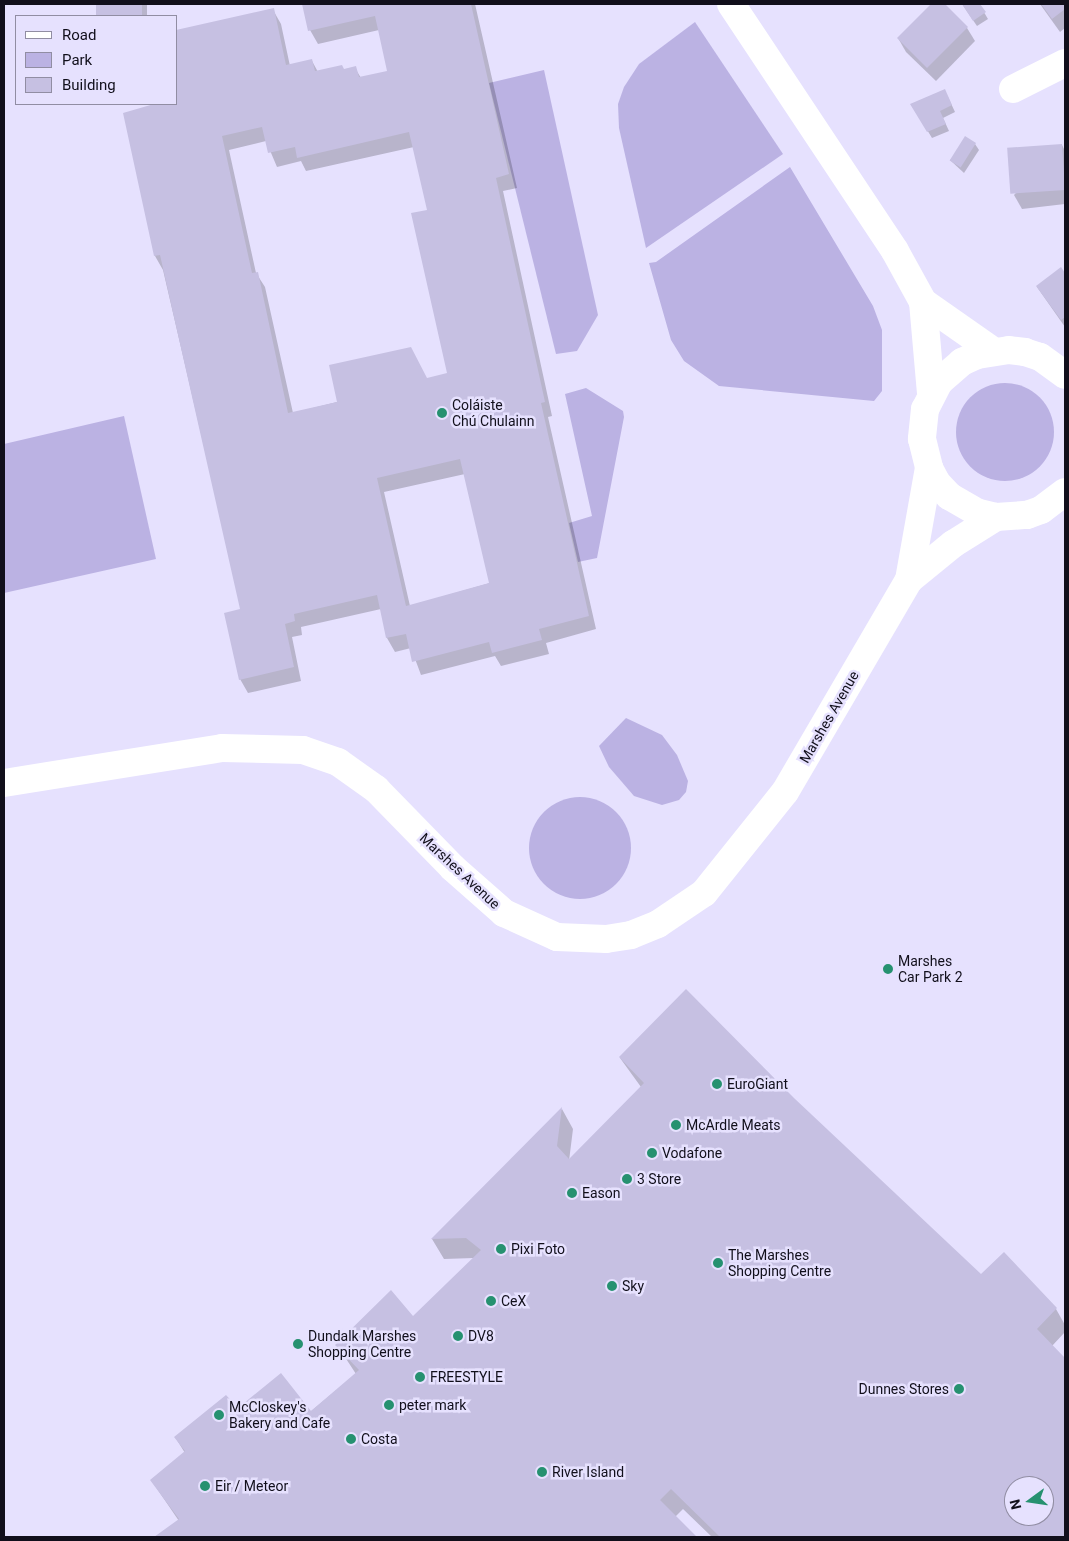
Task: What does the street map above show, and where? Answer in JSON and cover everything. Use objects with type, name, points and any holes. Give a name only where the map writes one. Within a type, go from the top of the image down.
[{"type":"street","points":[[731,4],[895,250],[923,302],[931,394]]},
{"type":"street","points":[[1013,89],[1065,63]]},
{"type":"street","points":[[923,302],[993,351]]},
{"type":"street","points":[[1065,375],[1040,357],[1025,352],[993,351],[962,362],[939,382],[931,394],[922,424],[924,454],[928,468],[949,496],[979,514],[996,517],[1053,514],[1065,492]]},
{"type":"street","name":"Marshes Avenue","points":[[909,580],[928,468]]},
{"type":"street","name":"Marshes Avenue","points":[[4,784],[222,748],[303,750],[338,762],[376,789],[453,868],[504,913],[557,937],[606,939],[631,935],[658,924],[688,906],[734,858],[785,792],[909,580],[953,544],[996,517]]},
{"type":"green space","points":[[695,22],[783,154],[646,248],[619,128],[618,104],[624,87],[639,64]]},
{"type":"green space","points":[[544,70],[598,315],[577,351],[556,354],[489,83]]},
{"type":"green space","points":[[790,167],[873,306],[882,330],[882,391],[874,401],[719,386],[684,361],[671,340],[649,263],[656,262]]},
{"type":"green space","points":[[1005,383],[1024,387],[1040,397],[1050,413],[1054,432],[1050,451],[1040,467],[1024,477],[1005,481],[986,477],[970,467],[960,451],[956,432],[960,413],[970,397],[986,387]]},
{"type":"green space","points":[[586,388],[623,411],[624,417],[597,558],[578,562],[569,523],[592,516],[565,394]]},
{"type":"green space","points":[[124,416],[156,559],[4,593],[4,444]]},
{"type":"green space","points":[[626,718],[662,735],[677,755],[688,781],[686,792],[679,800],[662,805],[634,796],[609,767],[599,746]]},
{"type":"green space","points":[[580,797],[599,801],[616,812],[627,829],[631,848],[627,867],[616,884],[599,895],[580,899],[561,895],[544,884],[533,867],[529,848],[533,829],[544,812],[561,801]]},
{"type":"building","points":[[96,4],[142,4],[142,15],[96,15]]},
{"type":"building","points":[[302,4],[471,4],[509,174],[496,178],[545,402],[541,403],[589,616],[539,629],[542,640],[492,653],[489,642],[412,662],[406,634],[386,638],[377,595],[294,614],[295,621],[285,624],[294,667],[239,680],[224,613],[240,609],[160,255],[154,256],[123,113],[151,105],[178,105],[178,30],[274,8],[286,65],[312,59],[315,71],[342,65],[344,69],[356,66],[359,77],[387,71],[375,16],[308,31]],"holes":[[[262,127],[268,153],[295,147],[297,158],[409,132],[427,210],[411,213],[447,373],[427,378],[411,347],[329,365],[337,402],[288,413],[258,272],[252,273],[222,136]],[[460,459],[489,583],[406,606],[377,478]]]},
{"type":"building","points":[[931,4],[945,4],[968,27],[927,68],[897,38]]},
{"type":"building","points":[[962,4],[980,4],[986,12],[973,21]]},
{"type":"building","points":[[1041,4],[1065,4],[1065,9],[1052,19]]},
{"type":"building","points":[[945,89],[952,105],[940,111],[946,124],[927,132],[910,104]]},
{"type":"building","points":[[965,136],[976,143],[961,167],[950,161]]},
{"type":"building","points":[[1062,144],[1065,190],[1010,194],[1007,148]]},
{"type":"building","points":[[1061,267],[1065,273],[1065,317],[1061,320],[1036,286]]},
{"type":"building","name":"The Marshes Shopping Centre","points":[[686,989],[794,1098],[981,1274],[1004,1252],[1057,1308],[1037,1329],[1065,1358],[1065,1537],[720,1537],[671,1489],[660,1500],[697,1537],[154,1537],[179,1519],[150,1480],[185,1451],[174,1437],[226,1395],[238,1408],[281,1373],[311,1411],[359,1370],[335,1345],[391,1290],[413,1316],[481,1250],[466,1238],[431,1239],[562,1107],[557,1146],[569,1159],[644,1083],[619,1057]]},
{"type":"place","name":"Coláiste Chú Chulainn","points":[[442,413]]},
{"type":"place","name":"Marshes Car Park 2","points":[[888,969]]},
{"type":"place","name":"EuroGiant","points":[[717,1084]]},
{"type":"place","name":"McArdle Meats","points":[[676,1125]]},
{"type":"place","name":"Vodafone","points":[[652,1153]]},
{"type":"place","name":"3 Store","points":[[627,1179]]},
{"type":"place","name":"Eason","points":[[572,1193]]},
{"type":"place","name":"Pixi Foto","points":[[501,1249]]},
{"type":"place","name":"The Marshes Shopping Centre","points":[[718,1263]]},
{"type":"place","name":"Sky","points":[[612,1286]]},
{"type":"place","name":"CeX","points":[[491,1301]]},
{"type":"place","name":"DV8","points":[[458,1336]]},
{"type":"place","name":"Dundalk Marshes Shopping Centre","points":[[298,1344]]},
{"type":"place","name":"FREESTYLE","points":[[420,1377]]},
{"type":"place","name":"Dunnes Stores","points":[[959,1389]]},
{"type":"place","name":"peter mark","points":[[389,1405]]},
{"type":"place","name":"McCloskey's Bakery and Cafe","points":[[219,1415]]},
{"type":"place","name":"Costa","points":[[351,1439]]},
{"type":"place","name":"River Island","points":[[542,1472]]},
{"type":"place","name":"Eir / Meteor","points":[[205,1486]]}]
